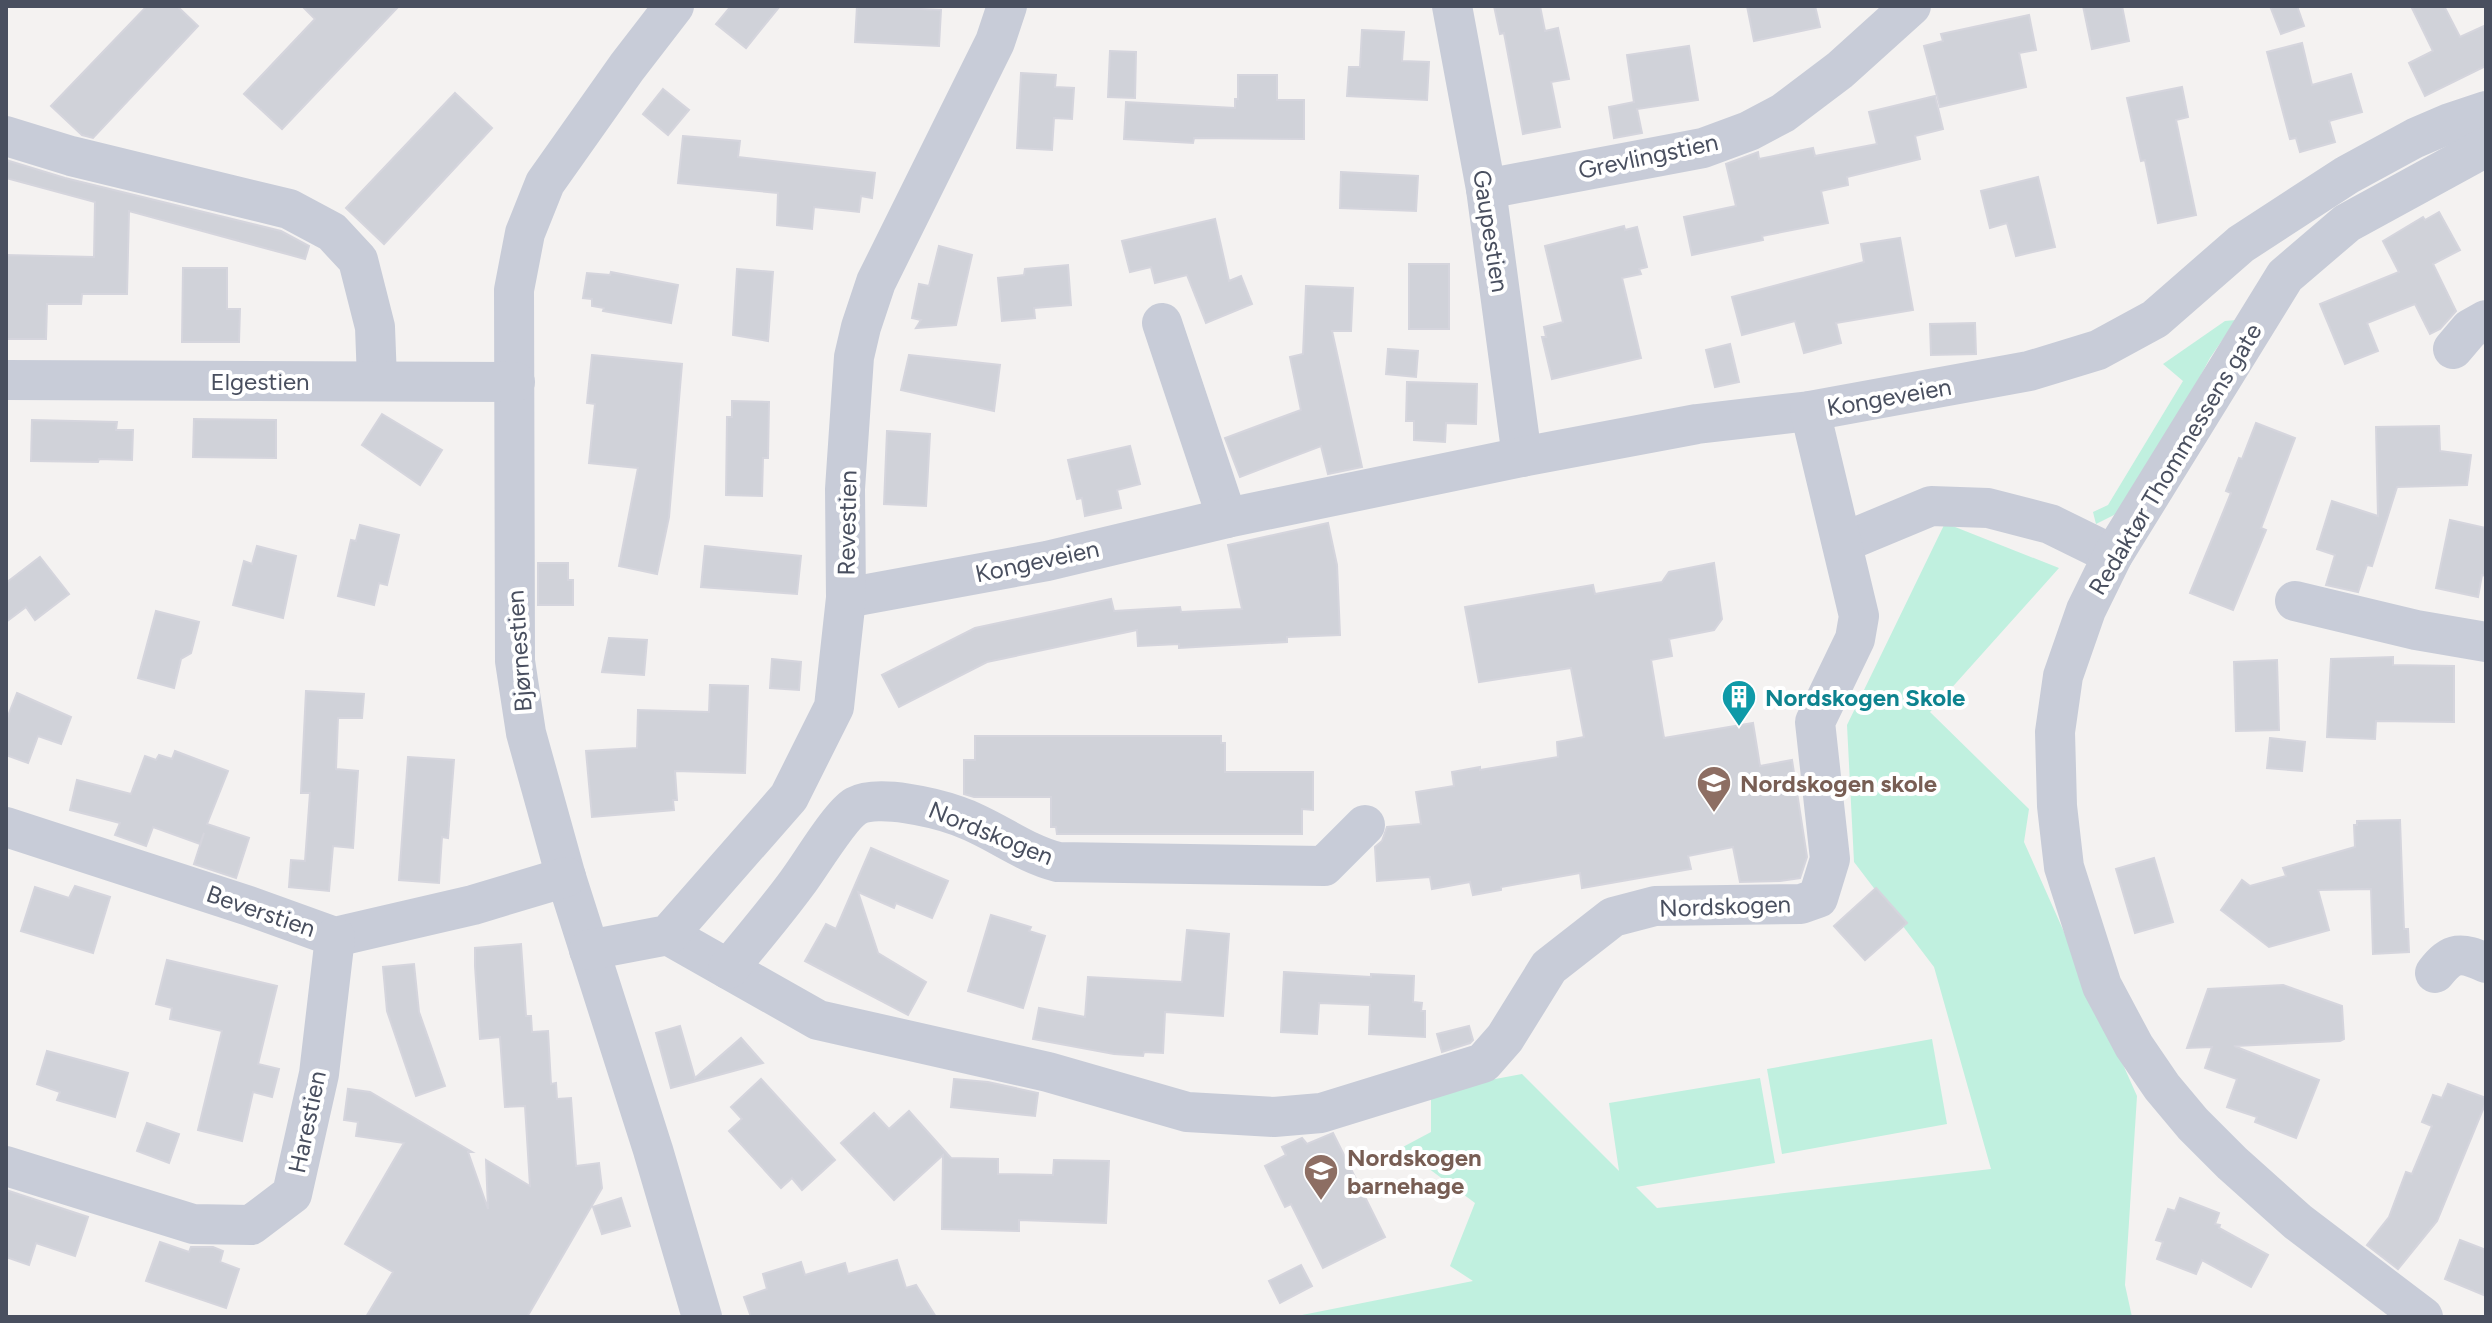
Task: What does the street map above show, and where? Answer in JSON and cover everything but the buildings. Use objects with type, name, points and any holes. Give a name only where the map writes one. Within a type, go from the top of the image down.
[{"type":"street","name":"Bjørnestien","points":[[674,6],[545,183],[525,233],[514,290],[515,661],[526,733],[566,877],[653,1150],[702,1317]]},
{"type":"street","name":"Revestien","points":[[668,935],[789,797],[834,707],[846,598],[845,489],[854,357],[861,327],[876,282],[995,42],[1007,6]]},
{"type":"street","name":"Gaupestien","points":[[1452,6],[1486,189],[1522,457]]},
{"type":"street","name":"Grevlingstien","points":[[1486,189],[1703,148],[1749,131],[1783,113],[1817,87],[1911,6]]},
{"type":"street","name":"Kongeveien","points":[[846,598],[1047,561],[1227,518],[1522,457],[1697,424],[1810,411],[2029,371],[2098,350],[2155,319],[2241,244],[2347,175],[2415,138],[2486,111]]},
{"type":"street","points":[[6,136],[71,156],[289,209],[332,232],[358,260],[375,327],[377,380]]},
{"type":"street","name":"Redaktør Thommessens gate","points":[[2423,1317],[2298,1222],[2232,1163],[2162,1087],[2134,1046],[2102,986],[2064,867],[2057,806],[2055,732],[2063,676],[2086,610],[2113,555],[2285,276],[2347,223],[2486,147]]},
{"type":"street","points":[[2453,349],[2470,329],[2486,320]]},
{"type":"street","points":[[1162,323],[1227,518]]},
{"type":"street","name":"Elgestien","points":[[6,380],[515,382]]},
{"type":"street","name":"Nordskogen","points":[[668,935],[818,1020],[1048,1072],[1187,1112],[1274,1117],[1321,1113],[1483,1063],[1505,1038],[1549,967],[1613,917],[1655,906],[1801,904],[1818,898],[1830,859],[1815,722],[1855,639],[1859,616],[1810,411]]},
{"type":"street","points":[[1842,543],[1931,506],[1988,508],[2050,524],[2113,555]]},
{"type":"street","points":[[2295,601],[2416,630],[2486,642]]},
{"type":"street","name":"Nordskogen","points":[[728,969],[857,805],[874,802],[917,804],[961,817],[1036,856],[1058,862],[1324,866],[1365,825]]},
{"type":"street","name":"Beverstien","points":[[6,827],[335,937],[473,905],[566,877]]},
{"type":"street","points":[[589,950],[668,935]]},
{"type":"street","name":"Harestien","points":[[6,1166],[193,1224],[251,1225],[292,1194],[319,1074],[335,937]]},
{"type":"street","points":[[2435,973],[2445,961],[2460,954],[2486,963]]},
{"type":"street","name":"Nordskogen","points":[[1243,1116],[1348,1081]]},
{"type":"green space","points":[[2236,320],[2210,358],[2137,494],[2118,513],[2096,524],[2093,512],[2108,505],[2183,381],[2163,364],[2225,321]]},
{"type":"green space","points":[[1945,523],[2059,568],[1930,712],[2029,809],[2024,842],[2137,1096],[2125,1285],[2132,1317],[1292,1317],[1473,1281],[1450,1266],[1475,1203],[1401,1148],[1431,1132],[1431,1091],[1522,1074],[1619,1171],[1609,1103],[1760,1078],[1775,1163],[1636,1187],[1657,1208],[1991,1169],[1934,967],[1854,862],[1847,725]]},
{"type":"green space","points":[[1932,1039],[1947,1124],[1782,1154],[1767,1069]]},
{"type":"place","name":"Nordskogen Skole","points":[[1739,728]]},
{"type":"place","name":"Nordskogen skole","points":[[1714,814]]},
{"type":"place","name":"Nordskogen barnehage","points":[[1321,1202]]}]
